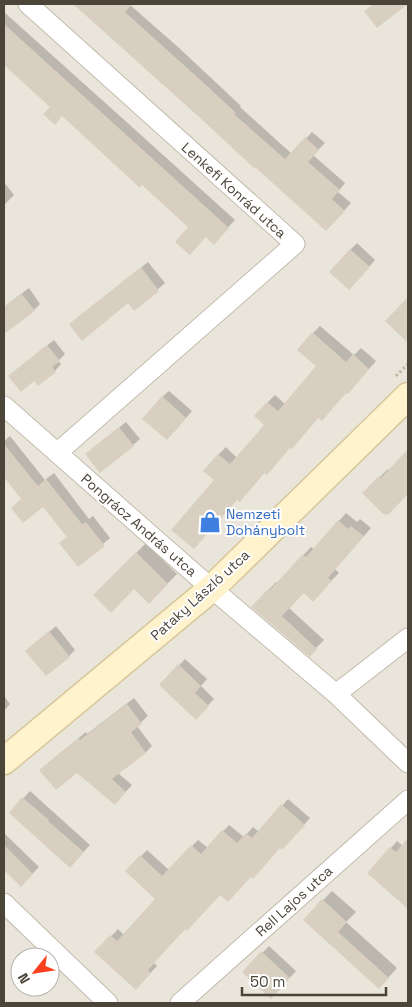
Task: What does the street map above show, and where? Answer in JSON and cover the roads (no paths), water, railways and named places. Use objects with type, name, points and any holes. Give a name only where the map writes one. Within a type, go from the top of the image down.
[{"type":"street","name":"Lenkefi Konrád utca","points":[[28,4],[295,244],[57,453]]},
{"type":"street","name":"Pataky László utca","points":[[4,761],[212,588],[401,387]]},
{"type":"street","name":"Pongrácz András utca","points":[[4,406],[336,694],[408,763]]},
{"type":"street","points":[[336,694],[408,638]]},
{"type":"street","name":"Rell Lajos utca","points":[[180,1003],[408,800]]},
{"type":"street","points":[[4,903],[108,1003]]},
{"type":"place","name":"Nemzeti Dohánybolt","points":[[210,522]]}]
